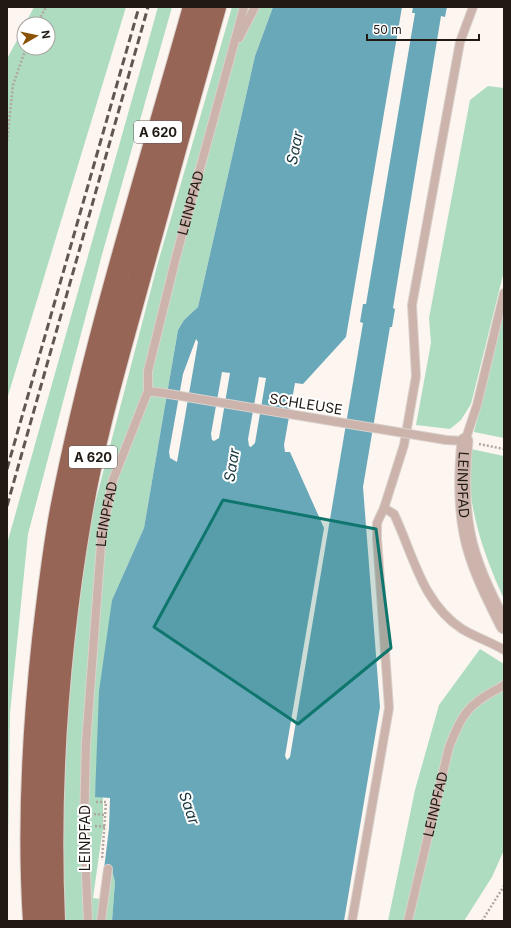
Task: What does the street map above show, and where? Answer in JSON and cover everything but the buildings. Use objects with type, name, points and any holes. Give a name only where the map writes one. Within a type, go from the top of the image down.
[{"type":"highway","name":"A 620","points":[[34,921],[32,802],[36,710],[47,611],[61,512],[88,391],[194,7]]},
{"type":"highway","name":"A 620","points":[[54,921],[52,801],[56,708],[66,614],[81,513],[105,401],[215,7]]},
{"type":"street","name":"LEINPFAD","points":[[465,441],[462,470],[467,532],[480,574],[504,626]]},
{"type":"lane","name":"LEINPFAD","points":[[88,921],[84,826],[86,743],[102,532],[113,480],[148,391],[148,371],[244,7]]},
{"type":"lane","points":[[230,57],[254,7]]},
{"type":"lane","points":[[352,921],[389,708],[377,523],[384,508],[404,445],[416,376],[412,305],[460,42],[473,7]]},
{"type":"lane","name":"LEINPFAD","points":[[465,441],[477,406],[504,293]]},
{"type":"lane","name":"SCHLEUSE","points":[[148,391],[446,440],[465,441]]},
{"type":"lane","points":[[384,508],[394,514],[424,586],[444,613],[462,629],[504,650]]},
{"type":"lane","name":"LEINPFAD","points":[[408,921],[449,747],[454,733],[466,712],[477,702],[504,685]]},
{"type":"lane","points":[[101,921],[108,869]]},
{"type":"path","points":[[41,16],[46,7]]},
{"type":"path","points":[[7,141],[13,85],[23,56]]},
{"type":"path","points":[[465,441],[504,449]]},
{"type":"path","points":[[97,802],[106,802],[106,827],[102,861]]},
{"type":"path","points":[[97,814],[106,815]]},
{"type":"path","points":[[97,826],[106,827]]},
{"type":"path","points":[[482,921],[504,886]]},
{"type":"highlighted area","points":[[223,500],[376,529],[391,648],[298,724],[154,627]]},
{"type":"green space","points":[[34,7],[126,7],[7,399],[7,59],[16,42],[16,56],[56,56],[56,16],[29,16]]},
{"type":"green space","points":[[158,7],[172,7],[103,251],[28,534],[10,713],[7,921],[7,544]]},
{"type":"green space","points":[[232,7],[273,7],[255,56],[198,307],[184,320],[178,330],[144,528],[112,600],[95,797],[103,797],[103,827],[93,898],[108,900],[112,870],[115,882],[112,921],[60,921],[63,728],[86,538],[157,266]]},
{"type":"green space","points":[[488,86],[504,88],[504,271],[471,404],[461,420],[450,429],[416,425],[431,343],[429,318],[470,100]]},
{"type":"green space","points":[[504,313],[504,438],[474,432]]},
{"type":"green space","points":[[471,449],[504,456],[504,599],[482,545],[477,526],[470,488]]},
{"type":"green space","points":[[480,649],[504,664],[504,850],[492,877],[464,921],[388,921],[415,790],[439,705]]},
{"type":"water","name":"Saar","points":[[273,7],[402,7],[346,337],[303,384],[295,383],[284,445],[285,452],[290,452],[324,528],[285,756],[287,760],[290,757],[363,323],[360,322],[363,304],[366,304],[415,13],[412,13],[413,7],[447,7],[445,17],[441,16],[393,308],[395,309],[392,327],[390,327],[363,487],[380,707],[344,921],[112,921],[115,882],[112,870],[104,869],[109,828],[110,798],[95,797],[99,691],[112,600],[144,528],[178,330],[184,320],[198,307],[255,56]],"holes":[[[196,339],[198,342],[177,462],[170,458],[169,452],[183,374]],[[222,372],[230,373],[219,438],[214,441],[212,440],[211,434]],[[259,377],[266,378],[255,443],[251,447],[249,446],[248,439]]]},
{"type":"railway","points":[[7,469],[139,7]]},
{"type":"railway","points":[[7,506],[148,7]]}]
